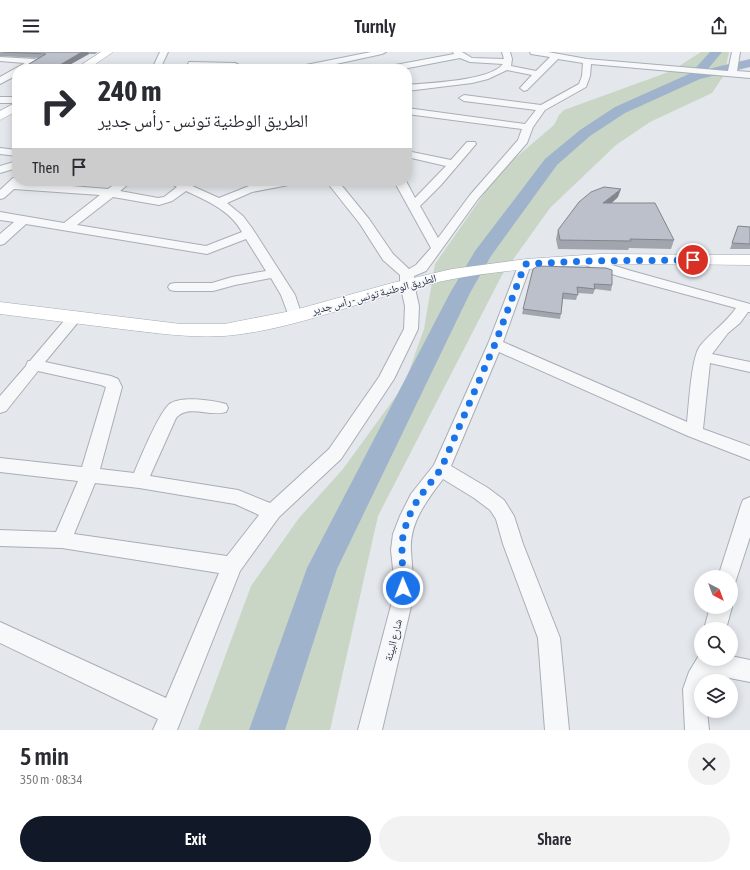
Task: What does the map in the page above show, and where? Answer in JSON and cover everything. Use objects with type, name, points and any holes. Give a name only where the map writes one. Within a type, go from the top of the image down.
[{"type":"main road","points":[[88,64],[108,52]]},
{"type":"main road","points":[[0,116],[12,109]]},
{"type":"main road","name":"الطريق الوطنية تونس - رأس جدير","points":[[0,308],[181,330],[211,330],[237,328],[295,316],[407,279],[434,278],[489,267],[587,261],[750,260]]},
{"type":"street","points":[[158,64],[164,52]]},
{"type":"street","points":[[341,52],[354,62]]},
{"type":"street","points":[[340,64],[354,62],[382,52]]},
{"type":"street","points":[[506,52],[507,64]]},
{"type":"street","points":[[534,52],[587,61],[750,75]]},
{"type":"street","points":[[568,58],[575,52]]},
{"type":"street","points":[[732,73],[736,52]]},
{"type":"street","points":[[412,64],[459,54],[470,60],[507,64],[537,74]]},
{"type":"street","points":[[598,61],[610,55]]},
{"type":"street","points":[[193,64],[197,56]]},
{"type":"street","points":[[524,88],[556,56]]},
{"type":"street","points":[[633,64],[636,56]]},
{"type":"street","points":[[0,59],[34,61],[29,64]]},
{"type":"street","points":[[407,279],[421,268],[474,197],[523,141],[528,127],[542,108],[583,85],[586,76],[587,61]]},
{"type":"street","points":[[412,87],[468,81],[495,74],[507,64]]},
{"type":"street","points":[[0,82],[12,75]]},
{"type":"street","points":[[460,118],[468,81]]},
{"type":"street","points":[[464,98],[542,108]]},
{"type":"street","points":[[0,100],[12,100]]},
{"type":"street","points":[[412,112],[528,127]]},
{"type":"street","points":[[414,205],[428,192],[471,144]]},
{"type":"street","points":[[0,152],[12,153]]},
{"type":"street","points":[[412,155],[453,164]]},
{"type":"street","points":[[0,170],[12,166]]},
{"type":"street","points":[[0,196],[12,186]]},
{"type":"street","points":[[44,186],[112,193],[159,202],[168,199],[185,187],[219,202],[239,219],[249,233],[288,295],[295,316]]},
{"type":"street","points":[[68,226],[120,186]]},
{"type":"street","points":[[219,202],[254,186]]},
{"type":"street","points":[[0,632],[168,722],[232,566],[272,512],[335,454],[386,379],[411,329],[412,306],[407,279],[388,257],[365,222],[336,186]]},
{"type":"street","points":[[403,186],[437,248]]},
{"type":"street","points":[[0,216],[207,250],[249,233]]},
{"type":"street","points":[[0,241],[23,220]]},
{"type":"street","points":[[587,261],[623,273],[747,307],[705,350],[700,375],[694,432]]},
{"type":"street","name":"شارع البيئة","points":[[370,730],[403,598],[403,534],[409,516],[418,499],[441,469],[495,344],[520,264]]},
{"type":"street","points":[[175,287],[213,287],[232,281],[275,273]]},
{"type":"street","points":[[0,407],[33,365],[74,318]]},
{"type":"street","points":[[495,344],[694,432],[750,453]]},
{"type":"street","points":[[704,357],[750,367]]},
{"type":"street","points":[[33,365],[105,380],[112,383],[114,387],[89,476],[62,540]]},
{"type":"street","points":[[139,481],[169,415],[176,406],[187,405],[220,408]]},
{"type":"street","points":[[0,465],[139,481],[238,496],[272,512]]},
{"type":"street","points":[[441,469],[481,493],[496,505],[505,516],[513,544],[549,638],[560,729]]},
{"type":"street","points":[[730,570],[750,505]]},
{"type":"street","points":[[0,538],[62,540],[232,566]]},
{"type":"street","points":[[697,730],[694,698],[696,684],[700,673],[705,666]]},
{"type":"street","points":[[730,666],[750,671]]},
{"type":"green space","points":[[701,52],[729,52],[725,71],[679,66]]},
{"type":"green space","points":[[674,70],[724,75],[712,93],[650,122],[616,145],[550,208],[502,275],[378,516],[330,730],[198,730],[251,586],[299,518],[343,469],[404,385],[424,329],[435,264],[488,188],[507,165],[554,125],[559,115],[564,110]]},
{"type":"building","points":[[3,52],[82,52],[62,64],[29,64],[46,54]]},
{"type":"building","points":[[604,187],[621,189],[603,203],[655,203],[674,240],[560,240],[558,230],[579,202],[591,192]]},
{"type":"building","points":[[738,226],[750,227],[750,244],[732,243]]},
{"type":"building","points":[[538,266],[606,268],[612,270],[612,285],[594,284],[595,289],[577,287],[578,295],[563,293],[561,314],[523,309],[533,269]]},
{"type":"waterway","points":[[696,76],[716,52]]},
{"type":"waterway","points":[[696,76],[750,63]]},
{"type":"waterway","points":[[267,730],[322,568],[460,293],[482,255],[551,162],[585,133],[620,110],[696,76]]},
{"type":"route","points":[[403,588],[403,534],[409,516],[418,499],[441,469],[495,344],[525,264],[587,261],[693,260]]}]
